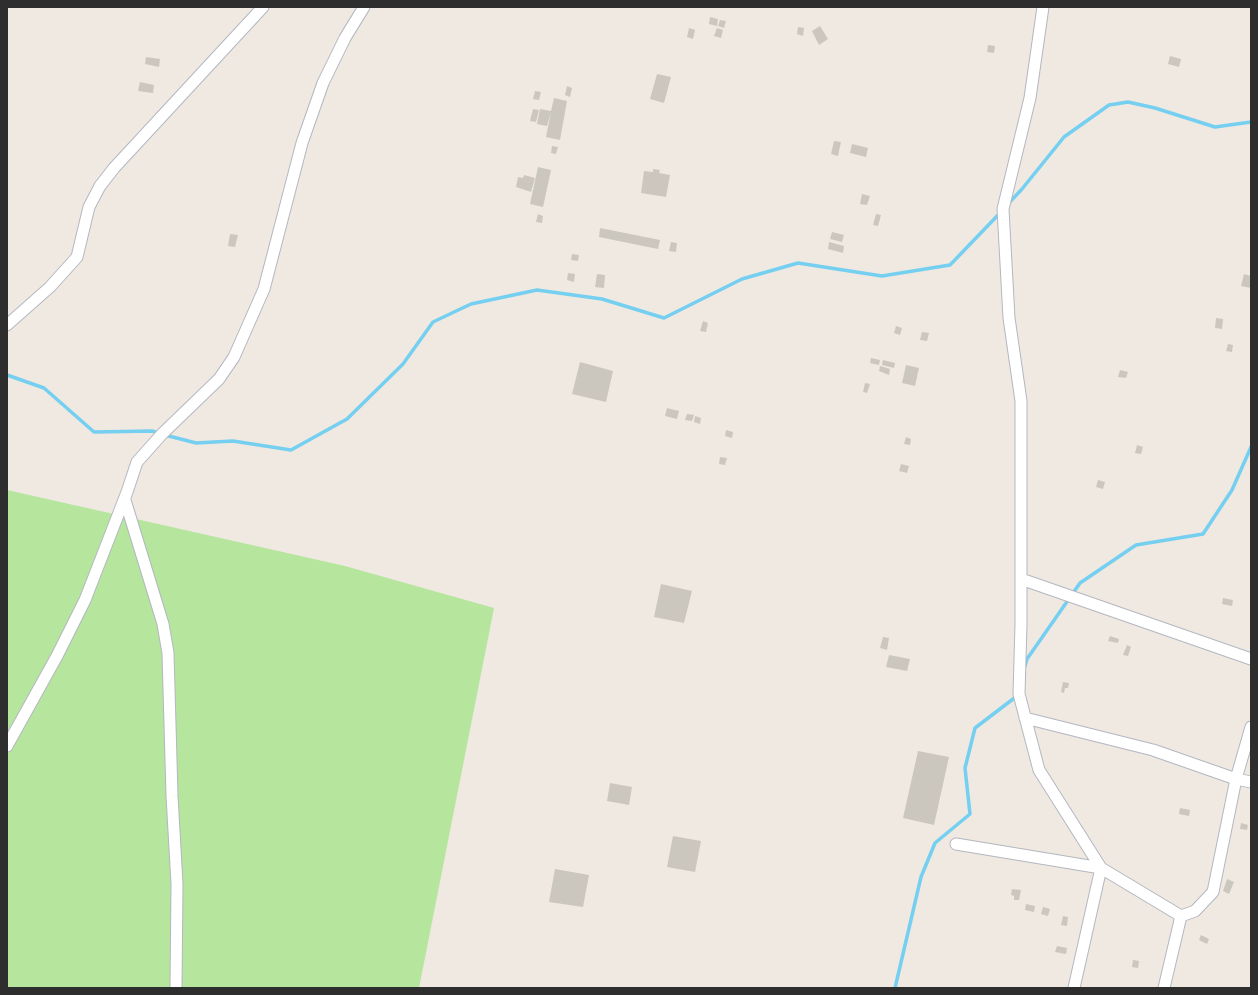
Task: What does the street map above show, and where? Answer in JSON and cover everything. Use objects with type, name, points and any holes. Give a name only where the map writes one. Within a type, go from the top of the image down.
[{"type":"street","points":[[7,325],[50,287],[78,257],[89,207],[100,186],[114,168],[263,7]]},
{"type":"street","points":[[7,746],[57,656],[85,600],[124,500],[137,462],[162,434],[219,379],[234,358],[264,289],[302,143],[323,83],[345,38],[364,7]]},
{"type":"street","points":[[1043,7],[1030,98],[1003,209],[1009,318],[1021,402],[1021,579],[1019,694],[1039,770],[1101,868],[1074,988]]},
{"type":"street","points":[[124,500],[163,624],[168,653],[172,796],[177,884],[176,988]]},
{"type":"street","points":[[1021,579],[1251,659]]},
{"type":"street","points":[[1025,718],[1153,750],[1236,779],[1251,782]]},
{"type":"street","points":[[1181,916],[1195,911],[1213,892],[1236,779],[1251,727]]},
{"type":"street","points":[[956,844],[1101,868],[1181,916]]},
{"type":"street","points":[[1164,988],[1181,916]]},
{"type":"green space","points":[[7,490],[345,566],[494,608],[419,988],[7,988]]},
{"type":"building","points":[[710,17],[718,19],[717,26],[709,24]]},
{"type":"building","points":[[720,20],[726,21],[724,28],[718,26]]},
{"type":"building","points":[[820,26],[828,39],[819,45],[812,31]]},
{"type":"building","points":[[798,27],[804,28],[803,36],[797,34]]},
{"type":"building","points":[[689,28],[695,30],[693,39],[687,37]]},
{"type":"building","points":[[717,28],[723,30],[721,38],[714,36]]},
{"type":"building","points":[[988,45],[995,46],[994,53],[987,52]]},
{"type":"building","points":[[1170,56],[1181,59],[1179,67],[1168,64]]},
{"type":"building","points":[[146,57],[160,59],[159,67],[145,64]]},
{"type":"building","points":[[657,74],[671,77],[664,103],[650,99]]},
{"type":"building","points":[[140,82],[154,85],[153,93],[138,91]]},
{"type":"building","points":[[567,86],[572,88],[570,97],[565,95]]},
{"type":"building","points":[[535,91],[541,92],[539,100],[533,99]]},
{"type":"building","points":[[554,98],[567,101],[560,140],[546,137],[551,112],[547,126],[537,124],[540,109],[551,111]]},
{"type":"building","points":[[533,109],[539,110],[536,122],[530,121]]},
{"type":"building","points":[[834,141],[841,142],[838,156],[831,154]]},
{"type":"building","points":[[852,144],[868,148],[866,157],[850,153]]},
{"type":"building","points":[[552,146],[558,147],[556,154],[551,153]]},
{"type":"building","points":[[538,167],[551,170],[543,207],[530,204]]},
{"type":"building","points":[[653,169],[660,170],[659,173],[670,175],[666,197],[641,193],[644,171],[653,172]]},
{"type":"building","points":[[524,175],[535,178],[531,192],[516,187],[518,177],[523,178]]},
{"type":"building","points":[[862,194],[870,196],[867,205],[860,204]]},
{"type":"building","points":[[538,214],[543,216],[542,223],[536,222]]},
{"type":"building","points":[[876,214],[881,215],[878,226],[873,225]]},
{"type":"building","points":[[600,228],[660,240],[658,249],[599,237]]},
{"type":"building","points":[[832,232],[844,235],[842,242],[830,239]]},
{"type":"building","points":[[230,234],[238,235],[235,247],[228,246]]},
{"type":"building","points":[[671,242],[677,243],[676,252],[669,251]]},
{"type":"building","points":[[829,242],[844,246],[843,253],[828,249]]},
{"type":"building","points":[[572,254],[579,255],[578,261],[571,260]]},
{"type":"building","points":[[568,273],[575,274],[574,282],[567,280]]},
{"type":"building","points":[[597,274],[605,275],[604,288],[595,287]]},
{"type":"building","points":[[1244,274],[1251,276],[1251,288],[1241,286]]},
{"type":"building","points":[[1216,318],[1223,319],[1222,329],[1215,328]]},
{"type":"building","points":[[703,321],[708,323],[706,332],[700,331]]},
{"type":"building","points":[[896,326],[902,328],[900,335],[894,333]]},
{"type":"building","points":[[922,332],[929,333],[927,341],[920,340]]},
{"type":"building","points":[[1228,344],[1233,345],[1232,352],[1226,351]]},
{"type":"building","points":[[871,358],[880,360],[879,365],[870,363]]},
{"type":"building","points":[[883,360],[895,363],[894,368],[882,365]]},
{"type":"building","points":[[580,362],[613,371],[606,402],[572,394]]},
{"type":"building","points":[[906,365],[919,368],[915,386],[902,383]]},
{"type":"building","points":[[880,366],[890,369],[889,375],[879,371]]},
{"type":"building","points":[[1120,370],[1128,372],[1126,378],[1118,377]]},
{"type":"building","points":[[865,383],[870,384],[867,393],[863,392]]},
{"type":"building","points":[[667,408],[679,411],[677,419],[665,416]]},
{"type":"building","points":[[687,414],[694,415],[692,421],[685,420]]},
{"type":"building","points":[[695,416],[701,418],[700,424],[694,422]]},
{"type":"building","points":[[726,430],[733,432],[732,438],[725,436]]},
{"type":"building","points":[[906,437],[911,439],[910,445],[904,444]]},
{"type":"building","points":[[1137,445],[1143,447],[1141,454],[1135,453]]},
{"type":"building","points":[[720,457],[727,458],[725,465],[719,464]]},
{"type":"building","points":[[901,464],[909,466],[907,473],[899,471]]},
{"type":"building","points":[[1098,480],[1105,482],[1103,489],[1096,487]]},
{"type":"building","points":[[661,584],[692,591],[684,623],[654,617]]},
{"type":"building","points":[[1223,598],[1233,600],[1232,606],[1222,604]]},
{"type":"building","points":[[1110,636],[1119,639],[1118,643],[1108,641]]},
{"type":"building","points":[[883,637],[889,638],[887,650],[880,648]]},
{"type":"building","points":[[1127,645],[1131,647],[1128,656],[1123,655]]},
{"type":"building","points":[[889,655],[910,659],[907,671],[886,667]]},
{"type":"building","points":[[1063,682],[1069,683],[1068,688],[1065,688],[1064,693],[1061,692]]},
{"type":"building","points":[[918,751],[949,757],[934,825],[903,818]]},
{"type":"building","points":[[610,783],[632,787],[629,805],[607,801]]},
{"type":"building","points":[[1180,808],[1190,810],[1189,816],[1179,814]]},
{"type":"building","points":[[1241,823],[1248,825],[1247,830],[1240,829]]},
{"type":"building","points":[[673,836],[701,841],[695,872],[667,867]]},
{"type":"building","points":[[555,869],[589,875],[583,907],[549,902]]},
{"type":"building","points":[[1227,879],[1234,882],[1229,894],[1223,891]]},
{"type":"building","points":[[1012,889],[1021,890],[1019,900],[1014,900],[1014,896],[1011,895]]},
{"type":"building","points":[[1026,904],[1035,906],[1034,912],[1025,910]]},
{"type":"building","points":[[1043,907],[1050,909],[1048,916],[1041,914]]},
{"type":"building","points":[[1063,916],[1068,917],[1067,926],[1061,925]]},
{"type":"building","points":[[1201,935],[1209,939],[1207,944],[1199,940]]},
{"type":"building","points":[[1057,946],[1067,948],[1066,954],[1055,952]]},
{"type":"building","points":[[1133,960],[1139,961],[1138,968],[1132,967]]},
{"type":"waterway","points":[[1007,205],[1022,189],[1064,137],[1109,105],[1128,102],[1155,108],[1215,127],[1251,122]]},
{"type":"waterway","points":[[165,435],[196,443],[233,441],[291,450],[347,419],[403,364],[433,322],[471,304],[537,290],[602,299],[664,318],[742,279],[798,263],[882,276],[950,265],[1000,213]]},
{"type":"waterway","points":[[7,375],[44,388],[94,432],[152,431],[159,433]]},
{"type":"waterway","points":[[1024,669],[1027,659],[1080,583],[1136,545],[1203,534],[1232,490],[1251,447]]},
{"type":"waterway","points":[[895,988],[921,877],[935,843],[970,814],[965,768],[975,728],[1017,696]]}]
